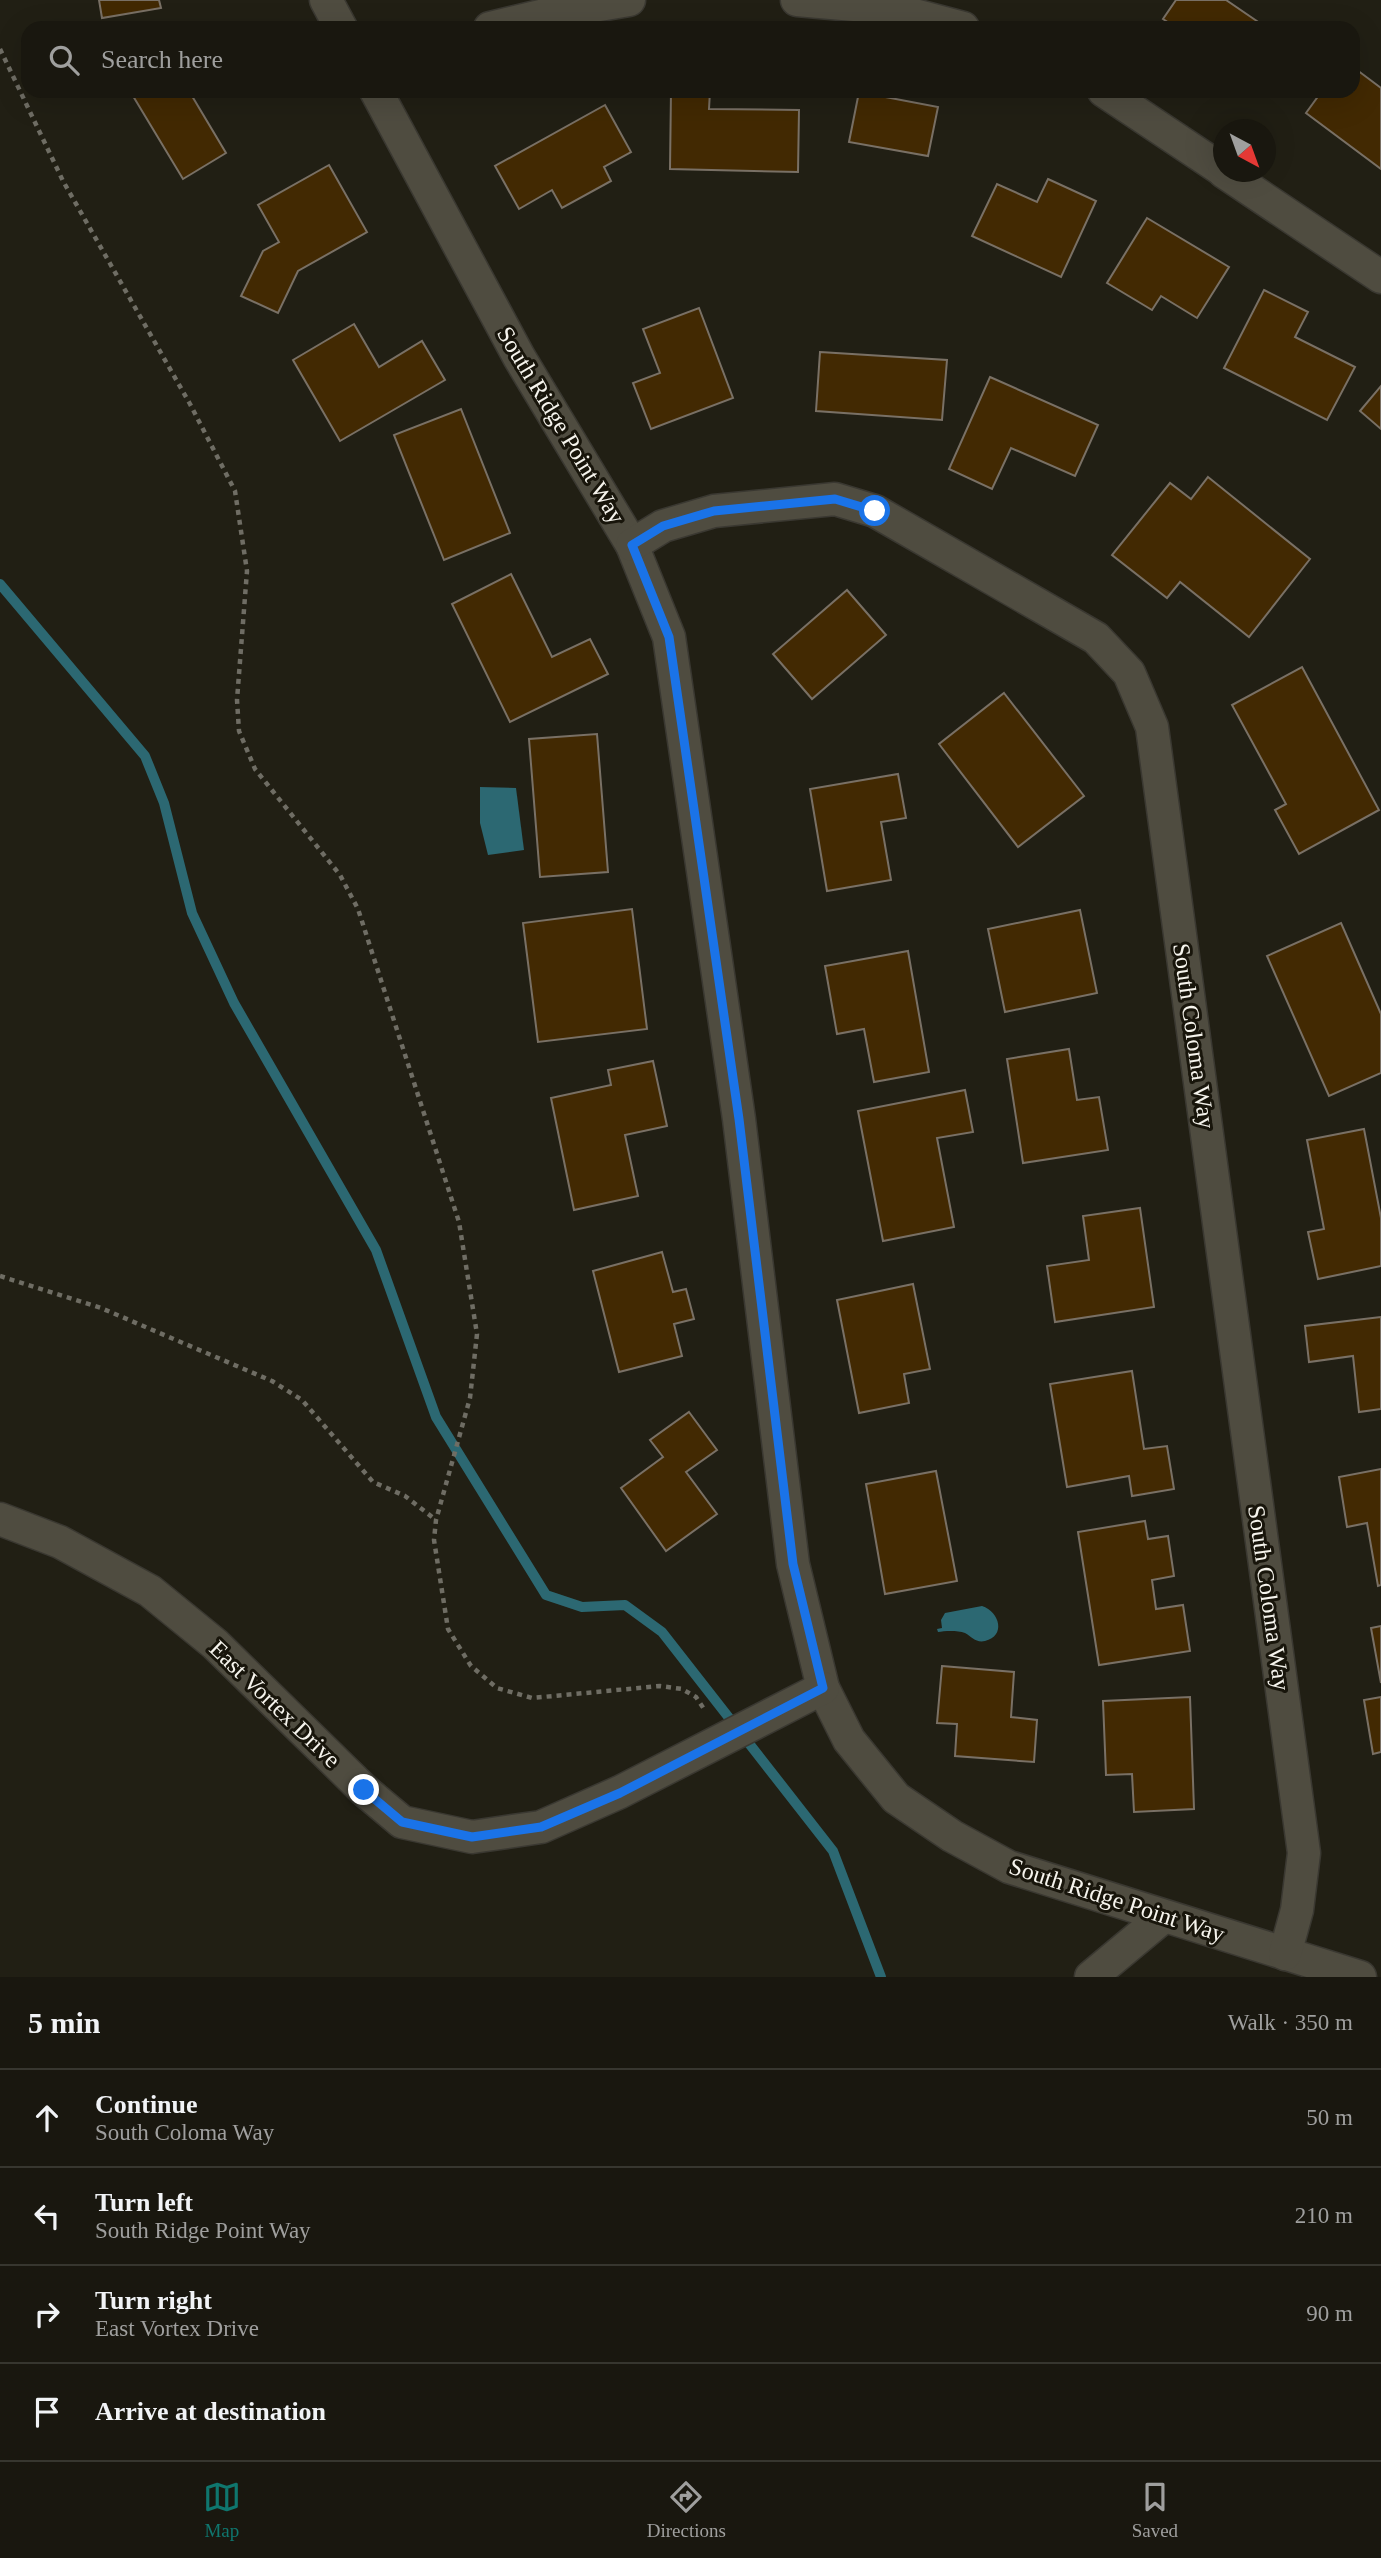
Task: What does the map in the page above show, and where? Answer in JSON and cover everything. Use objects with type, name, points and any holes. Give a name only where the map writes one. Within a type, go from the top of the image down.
[{"type":"street","points":[[326,0],[337,21]]},
{"type":"street","points":[[519,21],[629,0]]},
{"type":"street","points":[[797,0],[888,8],[937,21]]},
{"type":"street","name":"South Ridge Point Way","points":[[380,98],[519,357],[632,545],[669,637],[739,1119],[793,1564],[823,1688],[849,1740],[896,1798],[952,1836],[1009,1867],[1360,1977]]},
{"type":"street","points":[[1114,98],[1213,164]]},
{"type":"street","points":[[1240,182],[1381,277]]},
{"type":"street","name":"South Coloma Way","points":[[632,545],[663,526],[714,511],[835,499],[875,511],[1096,638],[1129,673],[1152,727],[1304,1853],[1297,1910],[1284,1954]]},
{"type":"street","name":"East Vortex Drive","points":[[0,1519],[60,1542],[150,1591],[215,1644],[364,1790],[402,1822],[472,1837],[541,1827],[620,1793],[823,1688]]},
{"type":"street","points":[[1091,1977],[1163,1917]]},
{"type":"path","points":[[0,49],[21,94]]},
{"type":"path","points":[[23,98],[62,181],[190,404],[235,491],[247,571],[237,701],[239,731],[255,769],[340,875],[358,909],[459,1222],[477,1334],[470,1398],[436,1520],[434,1540],[448,1629],[471,1666],[497,1688],[532,1698],[660,1686],[682,1689],[696,1696],[723,1739]]},
{"type":"path","points":[[0,1276],[101,1308],[272,1381],[302,1399],[373,1482],[405,1496],[436,1520]]},
{"type":"water","points":[[480,787],[516,788],[524,850],[488,855],[480,823]]},
{"type":"water","points":[[982,1606],[993,1613],[998,1624],[996,1634],[992,1638],[979,1641],[962,1632],[938,1632],[937,1629],[942,1628],[941,1620],[945,1613]]},
{"type":"building","points":[[99,0],[159,0],[161,8],[102,18]]},
{"type":"building","points":[[1176,0],[1226,0],[1257,21],[1166,21],[1163,19]]},
{"type":"building","points":[[1360,72],[1381,88],[1381,169],[1306,113],[1317,98],[1360,98]]},
{"type":"building","points":[[134,98],[193,98],[226,153],[183,179]]},
{"type":"building","points":[[671,98],[710,98],[709,109],[799,110],[798,172],[670,169]]},
{"type":"building","points":[[858,98],[891,98],[938,107],[928,156],[849,142]]},
{"type":"building","points":[[605,105],[631,152],[604,167],[611,181],[562,208],[552,190],[519,209],[495,166]]},
{"type":"building","points":[[329,165],[367,232],[298,271],[278,313],[241,296],[263,251],[279,242],[258,205]]},
{"type":"building","points":[[1048,179],[1096,201],[1061,277],[972,236],[997,184],[1037,202]]},
{"type":"building","points":[[1147,218],[1229,267],[1197,318],[1161,296],[1152,310],[1107,283]]},
{"type":"building","points":[[1264,290],[1308,312],[1295,337],[1355,367],[1327,420],[1224,368]]},
{"type":"building","points":[[699,308],[733,398],[651,429],[633,383],[660,373],[643,329]]},
{"type":"building","points":[[354,324],[379,367],[422,341],[445,380],[340,441],[293,360]]},
{"type":"building","points":[[820,352],[947,360],[942,420],[816,411]]},
{"type":"building","points":[[990,377],[1098,425],[1075,476],[1011,448],[992,489],[949,469]]},
{"type":"building","points":[[1381,386],[1381,429],[1360,411]]},
{"type":"building","points":[[461,409],[510,533],[444,560],[394,435]]},
{"type":"building","points":[[1208,477],[1310,559],[1249,637],[1180,582],[1167,598],[1112,555],[1170,483],[1191,499]]},
{"type":"building","points":[[511,574],[552,657],[590,639],[608,674],[510,722],[452,604]]},
{"type":"building","points":[[847,590],[886,635],[812,699],[773,654]]},
{"type":"building","points":[[1302,667],[1379,810],[1299,854],[1275,810],[1286,804],[1232,705]]},
{"type":"building","points":[[1004,693],[1084,796],[1018,847],[939,744]]},
{"type":"building","points":[[597,734],[608,872],[540,877],[529,739]]},
{"type":"building","points":[[898,774],[906,818],[881,822],[891,880],[827,891],[810,789]]},
{"type":"building","points":[[632,909],[647,1029],[538,1042],[523,923]]},
{"type":"building","points":[[1080,910],[1097,993],[1005,1012],[988,929]]},
{"type":"building","points":[[1341,923],[1381,1014],[1381,1073],[1329,1096],[1267,956]]},
{"type":"building","points":[[908,951],[929,1072],[874,1082],[864,1029],[837,1034],[825,966]]},
{"type":"building","points":[[1069,1049],[1077,1100],[1099,1097],[1108,1150],[1023,1163],[1007,1059]]},
{"type":"building","points":[[653,1061],[667,1126],[625,1135],[638,1196],[574,1210],[551,1098],[611,1085],[608,1070]]},
{"type":"building","points":[[965,1090],[973,1132],[937,1138],[954,1227],[883,1241],[858,1111]]},
{"type":"building","points":[[1364,1129],[1381,1218],[1381,1266],[1318,1279],[1308,1232],[1324,1229],[1307,1140]]},
{"type":"building","points":[[1140,1208],[1154,1307],[1055,1322],[1047,1266],[1089,1260],[1083,1216]]},
{"type":"building","points":[[662,1252],[673,1292],[686,1289],[694,1319],[674,1324],[682,1356],[619,1372],[593,1271]]},
{"type":"building","points":[[913,1284],[930,1369],[904,1374],[909,1403],[859,1413],[837,1300]]},
{"type":"building","points":[[1381,1317],[1381,1409],[1359,1412],[1353,1356],[1309,1362],[1305,1326]]},
{"type":"building","points":[[1132,1371],[1144,1449],[1167,1446],[1174,1489],[1132,1496],[1129,1476],[1067,1487],[1050,1384]]},
{"type":"building","points":[[689,1412],[717,1450],[686,1472],[717,1514],[666,1551],[621,1488],[663,1457],[650,1440]]},
{"type":"building","points":[[1381,1469],[1381,1585],[1378,1586],[1367,1523],[1347,1527],[1339,1477]]},
{"type":"building","points":[[936,1471],[957,1581],[885,1594],[866,1484]]},
{"type":"building","points":[[1145,1521],[1148,1539],[1168,1536],[1174,1576],[1152,1580],[1156,1609],[1183,1605],[1190,1651],[1099,1665],[1078,1532]]},
{"type":"building","points":[[1381,1626],[1381,1683],[1371,1628]]},
{"type":"building","points":[[942,1666],[1014,1672],[1011,1717],[1037,1720],[1034,1762],[955,1756],[957,1724],[937,1723]]},
{"type":"building","points":[[1190,1697],[1194,1809],[1134,1812],[1132,1774],[1106,1775],[1103,1701]]},
{"type":"building","points":[[1381,1697],[1381,1752],[1373,1754],[1364,1700]]},
{"type":"waterway","points":[[0,584],[145,756],[164,803],[192,913],[234,1003],[376,1250],[436,1417],[546,1595],[582,1607],[625,1605],[662,1632],[833,1851],[881,1977]]},
{"type":"route","points":[[364,1790],[402,1822],[472,1837],[541,1827],[620,1793],[823,1688],[793,1564],[739,1119],[669,637],[632,545],[663,526],[714,511],[835,499],[875,511]]}]
